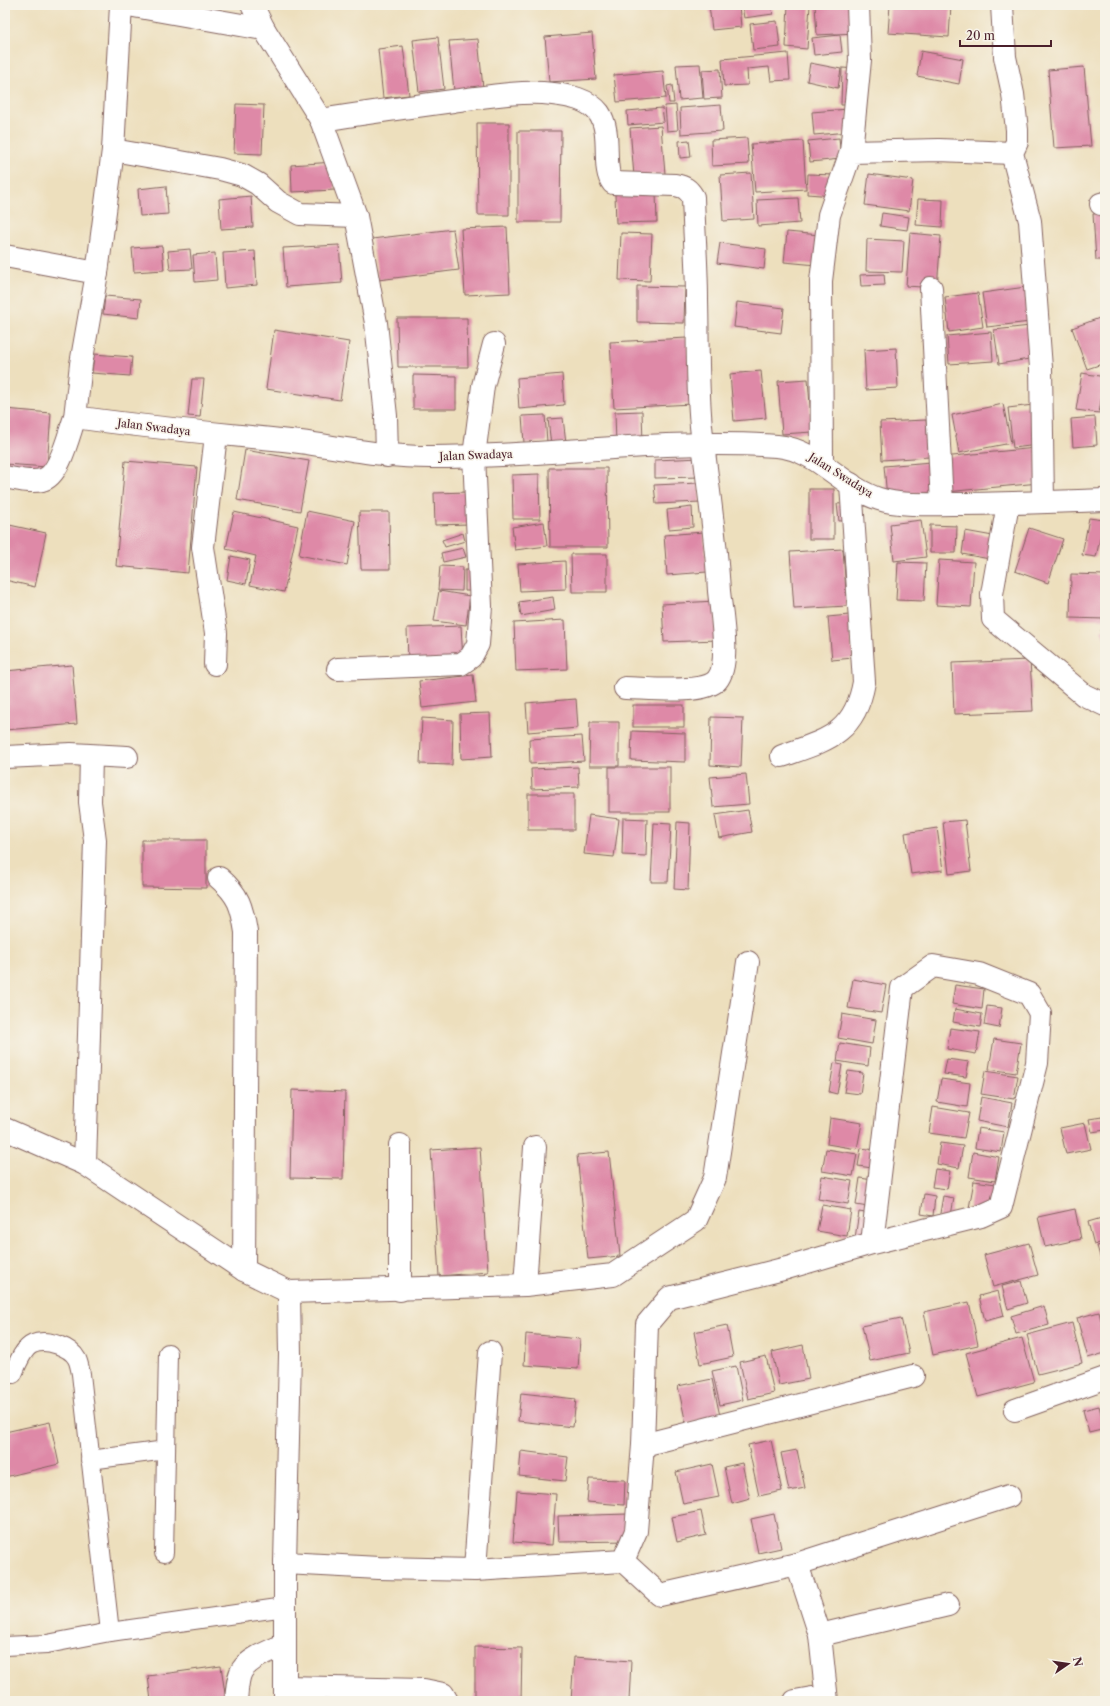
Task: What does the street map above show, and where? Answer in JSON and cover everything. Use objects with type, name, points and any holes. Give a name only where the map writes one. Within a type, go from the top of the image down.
[{"type":"street","points":[[5,477],[41,481],[48,478],[59,464],[75,417],[81,364],[97,273],[113,150],[121,5]]},
{"type":"street","points":[[128,5],[264,29]]},
{"type":"street","points":[[252,5],[264,29],[321,120],[356,216],[376,323],[386,416],[387,456]]},
{"type":"street","points":[[822,464],[821,282],[829,216],[851,152],[860,60],[858,5]]},
{"type":"street","points":[[1002,5],[1005,57],[1014,94],[1017,130],[1017,142],[1012,153],[1030,221],[1041,368],[1043,502]]},
{"type":"street","points":[[321,120],[474,98],[518,94],[553,94],[577,98],[588,103],[598,113],[606,126],[610,179],[614,183],[676,185],[685,187],[693,197],[697,299],[697,364],[719,587],[723,666],[716,680],[706,686],[692,688],[625,688]]},
{"type":"street","points":[[113,150],[220,169],[242,175],[258,184],[278,202],[300,214],[356,216]]},
{"type":"street","points":[[851,152],[939,150],[1012,153]]},
{"type":"street","points":[[5,256],[97,273]]},
{"type":"street","points":[[931,288],[942,504]]},
{"type":"street","points":[[338,669],[449,666],[461,664],[471,657],[478,644],[481,606],[474,456],[483,386],[494,344]]},
{"type":"street","name":"Jalan Swadaya","points":[[75,417],[216,434],[300,442],[387,456],[474,456],[704,444],[782,447],[803,452],[850,484],[882,500],[942,504],[1008,504],[1105,500]]},
{"type":"street","points":[[215,664],[216,633],[203,547],[216,434]]},
{"type":"street","points":[[782,756],[824,740],[844,727],[854,715],[861,701],[864,682],[850,484]]},
{"type":"street","points":[[1008,504],[992,594],[993,619],[1084,695],[1105,705]]},
{"type":"street","points":[[5,758],[43,754],[127,757]]},
{"type":"street","points":[[85,1164],[95,840],[90,802],[91,756]]},
{"type":"street","points":[[219,878],[228,885],[239,901],[246,932],[244,1270]]},
{"type":"street","points":[[5,1129],[85,1164],[244,1270],[289,1292],[400,1290],[525,1285],[613,1275],[696,1220],[714,1178],[748,962]]},
{"type":"street","points":[[623,1561],[636,1531],[643,1446],[647,1324],[669,1298],[787,1268],[872,1243],[981,1216],[1002,1207],[1037,1063],[1040,1013],[1029,994],[979,974],[933,966],[902,988],[872,1243]]},
{"type":"street","points":[[400,1145],[400,1290]]},
{"type":"street","points":[[525,1285],[535,1147]]},
{"type":"street","points":[[289,1292],[290,1355],[284,1563],[285,1694],[424,1690],[443,1694],[447,1701]]},
{"type":"street","points":[[475,1570],[490,1352]]},
{"type":"street","points":[[643,1446],[913,1376]]},
{"type":"street","points":[[1015,1410],[1105,1378]]},
{"type":"street","points":[[284,1563],[379,1568],[475,1570],[623,1561],[660,1595],[797,1564],[1009,1496]]},
{"type":"street","points":[[797,1564],[820,1635],[811,1700]]},
{"type":"street","points":[[820,1635],[948,1605]]},
{"type":"street","points":[[236,1701],[237,1688],[242,1670],[259,1656],[285,1644]]},
{"type":"lane","points":[[13,1374],[24,1352],[33,1344],[45,1342],[67,1348],[77,1359],[81,1374],[110,1632]]},
{"type":"lane","points":[[164,1553],[168,1353]]},
{"type":"lane","points":[[90,1460],[166,1450]]},
{"type":"lane","points":[[5,1646],[46,1644],[110,1632],[285,1607]]},
{"type":"building","points":[[709,5],[739,5],[741,27],[712,30]]},
{"type":"building","points":[[742,5],[771,5],[773,14],[744,18]]},
{"type":"building","points":[[788,5],[810,5],[807,49],[786,47]]},
{"type":"building","points":[[815,5],[853,5],[855,33],[817,35]]},
{"type":"building","points":[[890,5],[951,5],[949,37],[888,33]]},
{"type":"building","points":[[777,21],[780,47],[753,50],[750,24]]},
{"type":"building","points":[[592,33],[596,79],[549,82],[545,37]]},
{"type":"building","points":[[840,35],[842,52],[814,55],[812,38]]},
{"type":"building","points":[[438,37],[444,89],[419,92],[413,40]]},
{"type":"building","points":[[478,39],[483,88],[454,91],[449,41]]},
{"type":"building","points":[[403,46],[409,95],[383,98],[378,49]]},
{"type":"building","points":[[921,51],[963,59],[959,84],[917,76]]},
{"type":"building","points":[[788,53],[790,80],[771,81],[769,67],[747,69],[748,85],[724,86],[722,59]]},
{"type":"building","points":[[810,63],[841,69],[838,88],[807,81]]},
{"type":"building","points":[[700,64],[703,98],[679,100],[676,65]]},
{"type":"building","points":[[1084,67],[1091,146],[1054,148],[1048,70]]},
{"type":"building","points":[[842,68],[857,69],[855,105],[841,105]]},
{"type":"building","points":[[720,69],[722,98],[704,99],[702,70]]},
{"type":"building","points":[[663,71],[666,98],[617,102],[614,75]]},
{"type":"building","points":[[672,85],[674,103],[669,103],[667,86]]},
{"type":"building","points":[[236,104],[264,105],[262,154],[234,153]]},
{"type":"building","points":[[676,105],[678,130],[667,131],[665,106]]},
{"type":"building","points":[[721,105],[723,131],[681,134],[680,108]]},
{"type":"building","points":[[662,108],[664,122],[628,125],[627,111]]},
{"type":"building","points":[[848,109],[849,132],[814,135],[812,112]]},
{"type":"building","points":[[477,123],[509,123],[509,215],[478,215]]},
{"type":"building","points":[[661,126],[665,174],[634,176],[630,128]]},
{"type":"building","points":[[518,131],[561,131],[560,222],[518,222]]},
{"type":"building","points":[[747,138],[749,164],[712,166],[711,140]]},
{"type":"building","points":[[839,138],[841,159],[810,162],[808,141]]},
{"type":"building","points":[[689,140],[691,157],[680,158],[679,141]]},
{"type":"building","points":[[803,141],[806,189],[755,192],[751,144]]},
{"type":"building","points":[[334,162],[335,190],[292,192],[291,165]]},
{"type":"building","points":[[751,173],[754,219],[723,221],[720,175]]},
{"type":"building","points":[[808,174],[834,175],[833,196],[807,194]]},
{"type":"building","points":[[869,174],[913,180],[909,211],[865,205]]},
{"type":"building","points":[[166,186],[168,214],[140,216],[138,189]]},
{"type":"building","points":[[656,193],[657,222],[616,223],[615,194]]},
{"type":"building","points":[[251,196],[253,227],[221,229],[219,199]]},
{"type":"building","points":[[798,198],[800,223],[758,226],[757,200]]},
{"type":"building","points":[[918,199],[943,200],[942,227],[916,225]]},
{"type":"building","points":[[882,213],[909,217],[907,230],[880,226]]},
{"type":"building","points":[[1105,213],[1105,260],[1096,260],[1093,214]]},
{"type":"building","points":[[507,227],[510,293],[465,295],[461,229]]},
{"type":"building","points":[[453,229],[459,270],[378,280],[372,239]]},
{"type":"building","points":[[787,232],[820,235],[817,265],[784,262]]},
{"type":"building","points":[[621,233],[652,234],[650,281],[619,280]]},
{"type":"building","points":[[910,233],[941,236],[937,288],[906,286]]},
{"type":"building","points":[[867,239],[904,241],[902,272],[866,271]]},
{"type":"building","points":[[720,243],[766,249],[764,269],[717,263]]},
{"type":"building","points":[[339,245],[342,283],[286,287],[283,248]]},
{"type":"building","points":[[162,246],[164,270],[134,272],[132,248]]},
{"type":"building","points":[[190,249],[192,269],[170,270],[168,251]]},
{"type":"building","points":[[255,251],[257,285],[225,288],[223,253]]},
{"type":"building","points":[[215,253],[217,280],[195,282],[193,255]]},
{"type":"building","points":[[884,274],[885,285],[861,286],[860,275]]},
{"type":"building","points":[[637,286],[685,287],[684,323],[637,322]]},
{"type":"building","points":[[1026,287],[1030,322],[987,327],[982,293]]},
{"type":"building","points":[[978,293],[983,327],[949,332],[945,297]]},
{"type":"building","points":[[105,296],[141,299],[139,318],[103,314]]},
{"type":"building","points":[[737,302],[784,308],[781,333],[734,327]]},
{"type":"building","points":[[1105,316],[1105,363],[1087,369],[1072,328]]},
{"type":"building","points":[[397,318],[467,318],[468,367],[398,367]]},
{"type":"building","points":[[1030,326],[1035,358],[999,364],[994,330]]},
{"type":"building","points":[[274,330],[349,342],[340,400],[266,389]]},
{"type":"building","points":[[991,332],[993,361],[949,364],[947,336]]},
{"type":"building","points":[[687,338],[692,404],[614,408],[610,342]]},
{"type":"building","points":[[896,348],[898,388],[866,390],[864,350]]},
{"type":"building","points":[[94,354],[132,357],[130,376],[92,373]]},
{"type":"building","points":[[761,371],[766,418],[734,421],[730,374]]},
{"type":"building","points":[[1082,373],[1105,377],[1099,413],[1076,410]]},
{"type":"building","points":[[562,374],[564,405],[519,409],[517,378]]},
{"type":"building","points":[[413,375],[456,376],[456,409],[413,409]]},
{"type":"building","points":[[192,379],[204,379],[200,417],[188,416]]},
{"type":"building","points":[[808,379],[812,432],[782,434],[778,381]]},
{"type":"building","points":[[1003,404],[1011,443],[959,453],[952,415]]},
{"type":"building","points":[[1033,405],[1038,445],[1013,448],[1008,408]]},
{"type":"building","points":[[5,409],[51,413],[47,467],[5,464]]},
{"type":"building","points":[[642,411],[643,444],[616,445],[615,412]]},
{"type":"building","points":[[545,415],[547,442],[524,443],[522,416]]},
{"type":"building","points":[[1095,417],[1097,445],[1073,447],[1071,419]]},
{"type":"building","points":[[563,418],[566,443],[551,445],[548,419]]},
{"type":"building","points":[[926,420],[929,457],[882,460],[880,422]]},
{"type":"building","points":[[1036,448],[1039,483],[946,492],[942,457]]},
{"type":"building","points":[[245,450],[309,461],[300,511],[237,500]]},
{"type":"building","points":[[701,458],[701,477],[655,478],[655,460]]},
{"type":"building","points":[[125,461],[197,467],[188,573],[116,566]]},
{"type":"building","points":[[931,462],[934,492],[887,497],[884,466]]},
{"type":"building","points":[[549,468],[607,468],[608,547],[550,547]]},
{"type":"building","points":[[539,474],[540,519],[513,519],[512,475]]},
{"type":"building","points":[[699,483],[700,502],[656,504],[654,485]]},
{"type":"building","points":[[809,489],[834,489],[834,539],[809,539]]},
{"type":"building","points":[[468,492],[469,524],[435,525],[434,493]]},
{"type":"building","points":[[849,503],[851,520],[839,521],[837,504]]},
{"type":"building","points":[[692,507],[693,527],[669,529],[667,510]]},
{"type":"building","points":[[307,511],[355,521],[347,565],[299,555]]},
{"type":"building","points":[[234,512],[298,526],[284,592],[250,585],[256,556],[226,549]]},
{"type":"building","points":[[359,512],[389,512],[390,569],[361,569]]},
{"type":"building","points":[[1089,518],[1104,520],[1096,557],[1082,555]]},
{"type":"building","points":[[921,520],[926,557],[894,561],[890,524]]},
{"type":"building","points":[[544,522],[547,546],[515,550],[512,527]]},
{"type":"building","points":[[5,524],[46,533],[35,587],[5,580]]},
{"type":"building","points":[[930,525],[957,526],[956,553],[930,553]]},
{"type":"building","points":[[1029,528],[1063,539],[1048,583],[1015,571]]},
{"type":"building","points":[[965,531],[993,536],[990,559],[962,554]]},
{"type":"building","points":[[704,532],[707,572],[667,575],[664,535]]},
{"type":"building","points":[[463,533],[465,541],[445,547],[442,540]]},
{"type":"building","points":[[463,548],[466,557],[443,562],[441,553]]},
{"type":"building","points":[[843,549],[847,606],[794,609],[790,552]]},
{"type":"building","points":[[571,554],[607,554],[607,592],[572,592]]},
{"type":"building","points":[[231,556],[250,560],[246,584],[227,580]]},
{"type":"building","points":[[939,560],[974,562],[971,607],[936,605]]},
{"type":"building","points":[[565,561],[566,589],[520,591],[518,564]]},
{"type":"building","points":[[898,562],[926,563],[924,601],[896,600]]},
{"type":"building","points":[[440,566],[463,567],[462,591],[438,590]]},
{"type":"building","points":[[465,570],[478,570],[479,591],[465,591]]},
{"type":"building","points":[[1071,574],[1105,575],[1105,619],[1070,618]]},
{"type":"building","points":[[439,591],[470,596],[466,625],[434,621]]},
{"type":"building","points":[[553,597],[555,610],[521,616],[519,602]]},
{"type":"building","points":[[715,601],[717,640],[664,642],[662,604]]},
{"type":"building","points":[[849,615],[853,658],[832,660],[828,617]]},
{"type":"building","points":[[565,620],[567,669],[516,671],[514,623]]},
{"type":"building","points":[[461,626],[463,661],[408,662],[407,628]]},
{"type":"building","points":[[1105,628],[1105,640],[1101,630]]},
{"type":"building","points":[[1030,660],[1033,711],[954,714],[952,663]]},
{"type":"building","points":[[72,665],[77,724],[5,730],[5,671]]},
{"type":"building","points":[[473,675],[476,702],[422,708],[419,681]]},
{"type":"building","points":[[576,699],[578,728],[528,732],[526,703]]},
{"type":"building","points":[[633,705],[684,705],[684,727],[633,727]]},
{"type":"building","points":[[490,713],[492,757],[461,759],[460,714]]},
{"type":"building","points":[[711,717],[743,718],[741,767],[710,765]]},
{"type":"building","points":[[422,718],[453,720],[452,765],[420,764]]},
{"type":"building","points":[[590,722],[619,722],[619,766],[589,766]]},
{"type":"building","points":[[632,731],[685,733],[685,762],[631,760]]},
{"type":"building","points":[[582,736],[584,761],[530,764],[529,739]]},
{"type":"building","points":[[578,767],[579,787],[532,789],[531,769]]},
{"type":"building","points":[[609,767],[670,767],[670,812],[609,812]]},
{"type":"building","points":[[746,774],[749,804],[713,807],[710,777]]},
{"type":"building","points":[[528,794],[574,794],[574,830],[528,830]]},
{"type":"building","points":[[748,810],[752,832],[719,838],[715,815]]},
{"type":"building","points":[[589,815],[619,819],[614,857],[584,854]]},
{"type":"building","points":[[623,818],[647,819],[646,856],[622,855]]},
{"type":"building","points":[[965,820],[971,871],[949,874],[943,822]]},
{"type":"building","points":[[677,822],[690,823],[688,890],[674,889]]},
{"type":"building","points":[[654,823],[671,824],[668,882],[651,882]]},
{"type":"building","points":[[937,828],[943,870],[911,874],[905,833]]},
{"type":"building","points":[[142,840],[206,840],[206,888],[142,887]]},
{"type":"building","points":[[853,979],[886,985],[881,1013],[848,1008]]},
{"type":"building","points":[[955,985],[984,989],[982,1009],[952,1004]]},
{"type":"building","points":[[987,1006],[1002,1008],[999,1028],[984,1025]]},
{"type":"building","points":[[955,1009],[982,1014],[980,1027],[953,1022]]},
{"type":"building","points":[[842,1014],[876,1020],[872,1044],[838,1038]]},
{"type":"building","points":[[950,1028],[980,1032],[976,1054],[947,1049]]},
{"type":"building","points":[[994,1039],[1021,1043],[1016,1073],[989,1069]]},
{"type":"building","points":[[840,1043],[870,1048],[868,1066],[837,1061]]},
{"type":"building","points":[[947,1059],[969,1062],[966,1077],[944,1074]]},
{"type":"building","points":[[834,1063],[842,1065],[837,1094],[829,1092]]},
{"type":"building","points":[[848,1071],[863,1073],[860,1094],[844,1092]]},
{"type":"building","points":[[985,1071],[1018,1076],[1014,1099],[981,1094]]},
{"type":"building","points":[[941,1079],[970,1083],[967,1107],[937,1102]]},
{"type":"building","points":[[292,1090],[345,1092],[343,1179],[290,1178]]},
{"type":"building","points":[[981,1097],[1012,1103],[1008,1127],[977,1121]]},
{"type":"building","points":[[933,1107],[969,1113],[964,1138],[929,1133]]},
{"type":"building","points":[[1102,1117],[1105,1130],[1092,1132],[1089,1119]]},
{"type":"building","points":[[830,1118],[862,1123],[857,1149],[827,1144]]},
{"type":"building","points":[[1085,1123],[1091,1149],[1066,1154],[1060,1128]]},
{"type":"building","points":[[978,1128],[1004,1132],[1001,1152],[975,1148]]},
{"type":"building","points":[[940,1143],[963,1146],[959,1168],[937,1164]]},
{"type":"building","points":[[480,1147],[488,1272],[439,1276],[431,1150]]},
{"type":"building","points":[[861,1148],[882,1151],[879,1169],[858,1166]]},
{"type":"building","points":[[826,1149],[857,1154],[853,1176],[822,1171]]},
{"type":"building","points":[[609,1152],[620,1256],[588,1259],[577,1155]]},
{"type":"building","points":[[973,1152],[999,1157],[995,1181],[969,1177]]},
{"type":"building","points":[[935,1169],[950,1171],[947,1189],[932,1187]]},
{"type":"building","points":[[822,1176],[852,1181],[848,1204],[818,1199]]},
{"type":"building","points":[[860,1178],[879,1181],[874,1208],[856,1205]]},
{"type":"building","points":[[974,1181],[996,1184],[992,1211],[969,1208]]},
{"type":"building","points":[[924,1194],[935,1196],[933,1216],[921,1214]]},
{"type":"building","points":[[943,1196],[954,1198],[950,1221],[939,1219]]},
{"type":"building","points":[[822,1205],[851,1210],[847,1236],[817,1231]]},
{"type":"building","points":[[1075,1209],[1081,1239],[1045,1247],[1038,1217]]},
{"type":"building","points":[[859,1212],[871,1214],[867,1241],[855,1238]]},
{"type":"building","points":[[1105,1217],[1105,1241],[1094,1245],[1088,1222]]},
{"type":"building","points":[[1029,1243],[1038,1275],[993,1287],[984,1255]]},
{"type":"building","points":[[1105,1244],[1105,1274],[1097,1246]]},
{"type":"building","points":[[1021,1281],[1027,1303],[1008,1309],[1002,1286]]},
{"type":"building","points":[[998,1291],[1004,1316],[985,1321],[979,1296]]},
{"type":"building","points":[[969,1302],[978,1345],[933,1355],[924,1312]]},
{"type":"building","points":[[1044,1306],[1049,1325],[1016,1334],[1011,1316]]},
{"type":"building","points":[[1099,1312],[1105,1336],[1105,1353],[1088,1358],[1077,1318]]},
{"type":"building","points":[[901,1318],[909,1353],[870,1361],[862,1326]]},
{"type":"building","points":[[1072,1323],[1082,1363],[1038,1374],[1027,1335]]},
{"type":"building","points":[[727,1325],[733,1357],[700,1364],[694,1332]]},
{"type":"building","points":[[526,1334],[580,1339],[578,1369],[524,1365]]},
{"type":"building","points":[[1022,1338],[1034,1382],[978,1397],[966,1353]]},
{"type":"building","points":[[803,1345],[809,1379],[779,1385],[772,1352]]},
{"type":"building","points":[[766,1356],[774,1393],[748,1399],[740,1362]]},
{"type":"building","points":[[736,1366],[743,1400],[720,1405],[712,1371]]},
{"type":"building","points":[[712,1379],[720,1416],[686,1424],[678,1386]]},
{"type":"building","points":[[521,1393],[576,1399],[573,1427],[518,1421]]},
{"type":"building","points":[[1099,1406],[1105,1429],[1089,1433],[1083,1410]]},
{"type":"building","points":[[50,1422],[59,1464],[5,1477],[5,1432]]},
{"type":"building","points":[[771,1440],[782,1491],[759,1496],[748,1445]]},
{"type":"building","points":[[797,1450],[805,1488],[789,1491],[781,1453]]},
{"type":"building","points":[[521,1451],[568,1457],[565,1481],[519,1476]]},
{"type":"building","points":[[742,1463],[750,1499],[732,1504],[724,1467]]},
{"type":"building","points":[[712,1464],[719,1497],[683,1504],[676,1472]]},
{"type":"building","points":[[589,1479],[625,1480],[624,1505],[587,1502]]},
{"type":"building","points":[[517,1491],[556,1494],[552,1545],[513,1542]]},
{"type":"building","points":[[701,1511],[706,1535],[677,1542],[672,1517]]},
{"type":"building","points":[[629,1514],[630,1541],[559,1542],[558,1516]]},
{"type":"building","points":[[774,1514],[781,1548],[758,1553],[751,1519]]},
{"type":"building","points":[[475,1647],[522,1648],[521,1701],[475,1701]]},
{"type":"building","points":[[574,1657],[631,1661],[629,1701],[571,1701]]},
{"type":"building","points":[[221,1666],[226,1701],[151,1701],[148,1676]]}]
